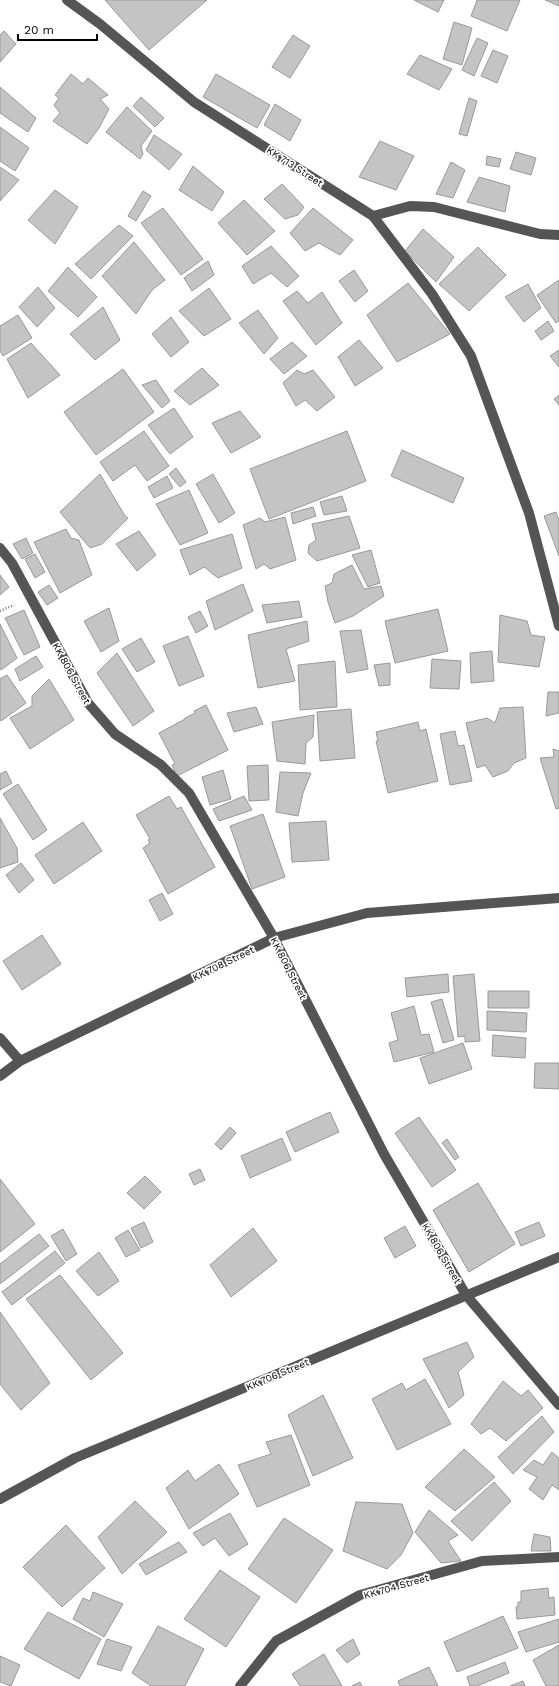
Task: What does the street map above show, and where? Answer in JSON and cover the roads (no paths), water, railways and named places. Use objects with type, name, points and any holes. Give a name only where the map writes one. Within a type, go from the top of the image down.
[{"type":"street","name":"KK 713 Street","points":[[68,0],[100,24],[194,102],[372,216],[432,294],[471,356],[529,513],[559,626]]},
{"type":"street","points":[[372,216],[410,206],[434,207],[540,234],[559,235]]},
{"type":"street","name":"KK 806 Street","points":[[0,548],[12,563],[88,702],[115,734],[161,765],[189,792],[274,938],[384,1154],[466,1295],[559,1405]]},
{"type":"street","name":"KK 708 Street","points":[[0,1076],[20,1061],[274,938],[366,913],[559,898]]},
{"type":"street","points":[[0,1038],[20,1061]]},
{"type":"street","name":"KK 706 Street","points":[[0,1499],[75,1458],[559,1257]]},
{"type":"street","name":"KK 704 Street","points":[[240,1686],[276,1641],[360,1595],[482,1561],[559,1556]]}]
